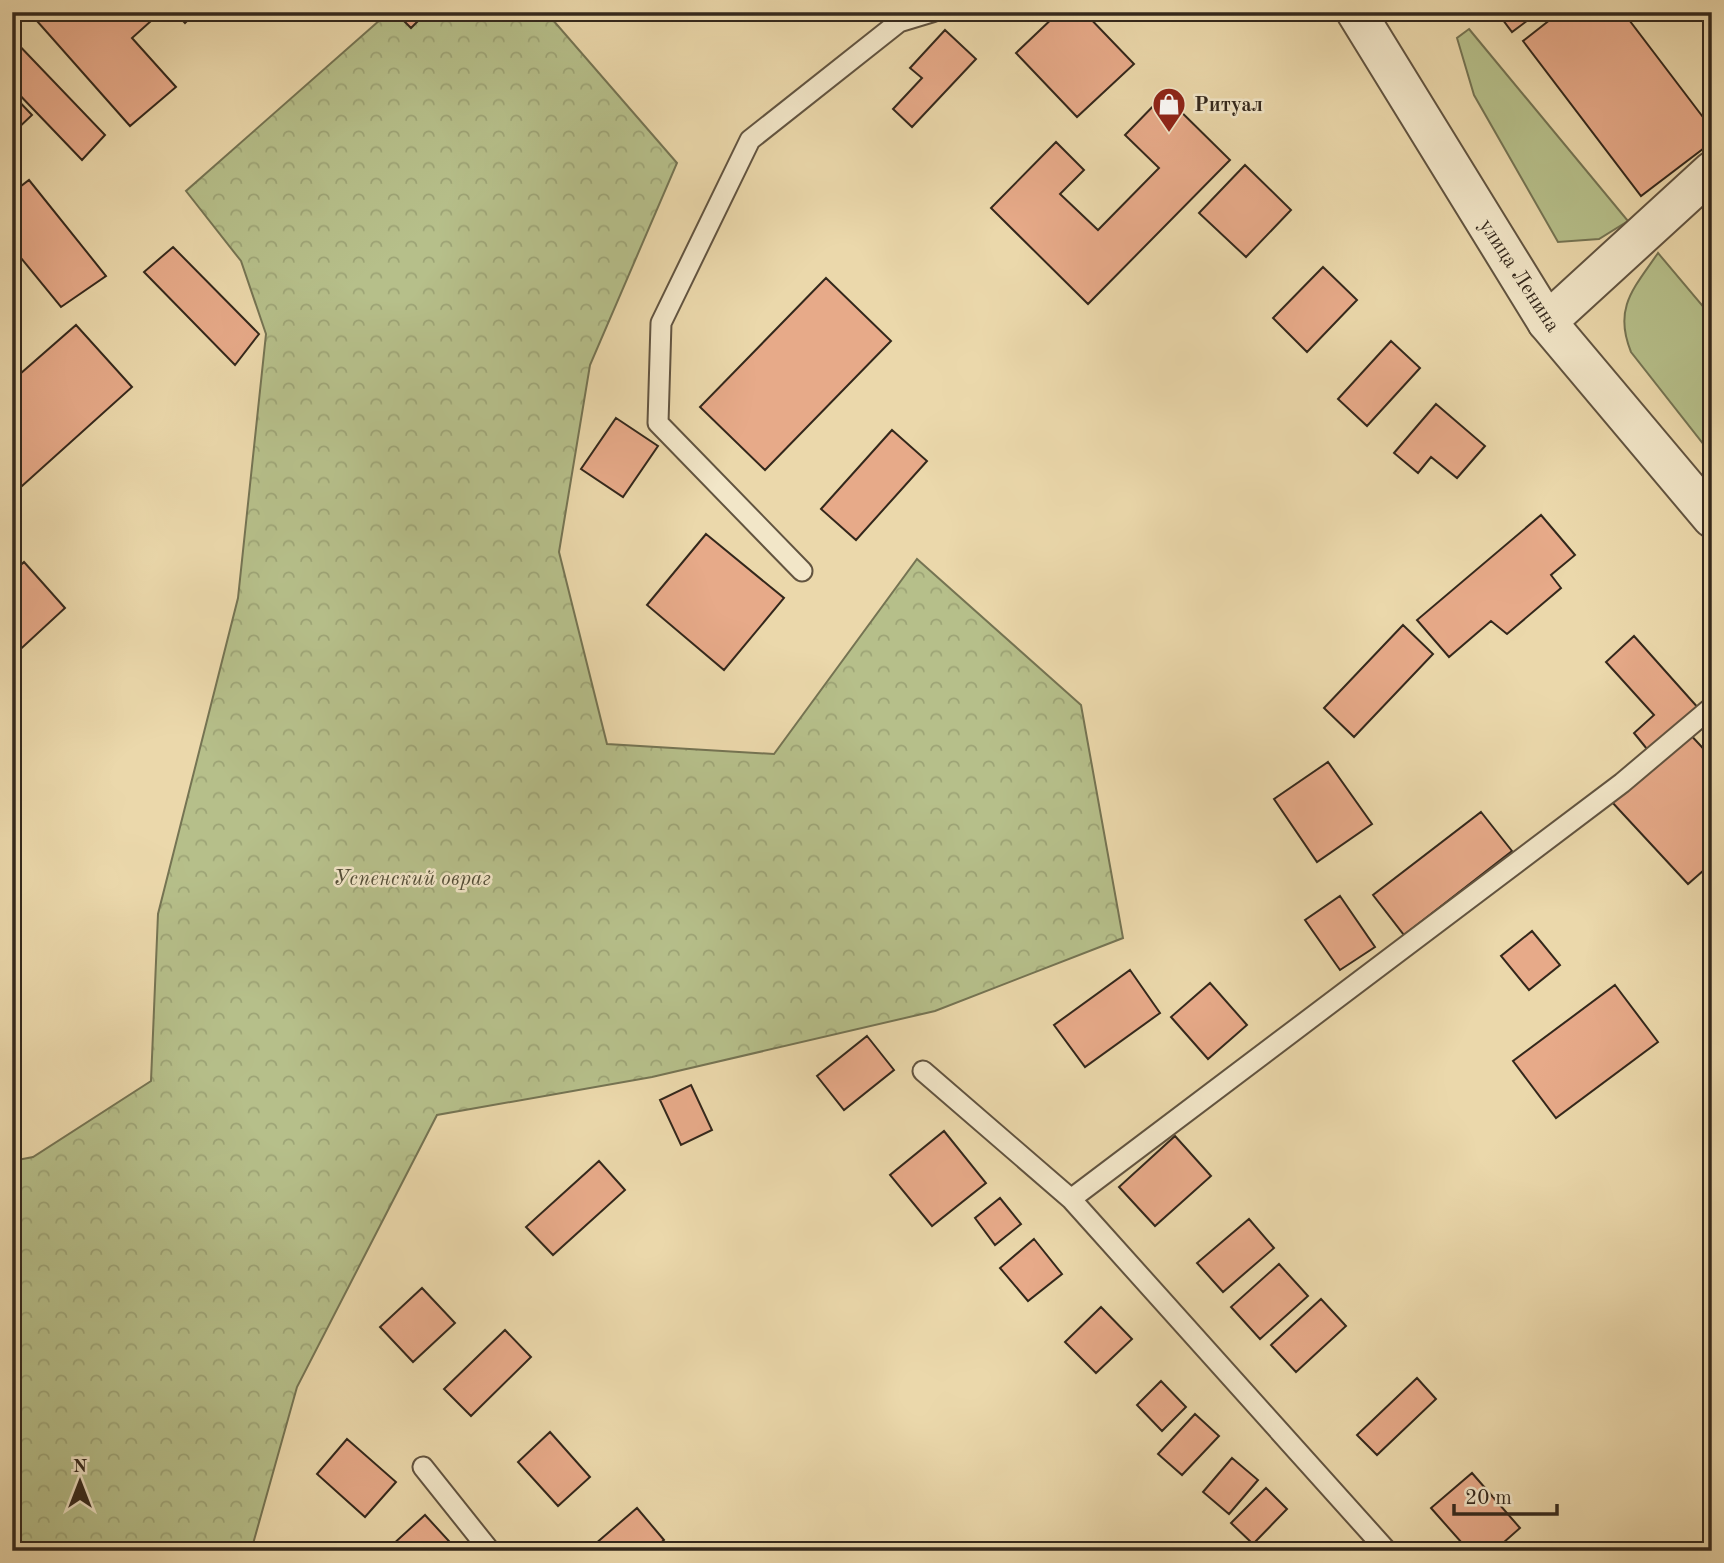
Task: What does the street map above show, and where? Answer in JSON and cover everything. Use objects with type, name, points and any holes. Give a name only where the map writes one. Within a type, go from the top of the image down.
[{"type":"street","name":"улица Ленина","points":[[1356,12],[1547,322],[1712,519]]},
{"type":"street","points":[[1547,322],[1712,171]]},
{"type":"lane","points":[[802,571],[658,423],[661,323],[750,140],[899,22],[932,12]]},
{"type":"lane","points":[[1071,1199],[1622,783],[1712,707]]},
{"type":"lane","points":[[923,1071],[1071,1199],[1387,1551]]},
{"type":"lane","points":[[423,1467],[490,1551]]},
{"type":"green space","name":"Успенский овраг","points":[[389,12],[546,12],[677,163],[590,365],[559,552],[607,744],[774,754],[917,559],[1081,705],[1123,938],[935,1011],[652,1077],[437,1115],[297,1387],[251,1551],[12,1551],[12,1161],[33,1157],[151,1081],[158,914],[238,598],[266,334],[241,261],[186,191]]},
{"type":"green space","points":[[1469,29],[1628,221],[1599,239],[1558,242],[1474,95],[1457,38]]},
{"type":"green space","points":[[1658,253],[1712,317],[1712,455],[1631,352],[1626,337],[1624,323],[1629,299]]},
{"type":"building","points":[[29,12],[161,12],[132,38],[176,87],[130,126]]},
{"type":"building","points":[[175,12],[196,12],[185,23]]},
{"type":"building","points":[[395,12],[427,12],[411,28]]},
{"type":"building","points":[[1059,12],[1084,12],[1134,64],[1077,117],[1016,53]]},
{"type":"building","points":[[1497,12],[1539,12],[1512,32]]},
{"type":"building","points":[[1560,12],[1623,12],[1712,129],[1712,142],[1641,196],[1523,41]]},
{"type":"building","points":[[945,30],[976,59],[912,127],[893,109],[922,78],[910,68]]},
{"type":"building","points":[[12,38],[105,135],[82,160],[12,87]]},
{"type":"building","points":[[12,94],[32,115],[12,134]]},
{"type":"building","points":[[1164,95],[1230,160],[1088,304],[991,208],[1056,142],[1084,170],[1060,194],[1098,230],[1159,168],[1125,135]]},
{"type":"building","points":[[1245,165],[1291,210],[1246,257],[1199,213]]},
{"type":"building","points":[[29,180],[106,276],[61,307],[12,247],[12,193]]},
{"type":"building","points":[[173,247],[259,334],[235,365],[144,272]]},
{"type":"building","points":[[1323,267],[1357,300],[1307,352],[1273,318]]},
{"type":"building","points":[[826,278],[891,341],[765,470],[700,407]]},
{"type":"building","points":[[76,325],[132,387],[12,495],[12,381]]},
{"type":"building","points":[[1391,341],[1420,368],[1367,426],[1338,399]]},
{"type":"building","points":[[1436,404],[1485,446],[1457,478],[1431,457],[1418,473],[1394,453]]},
{"type":"building","points":[[616,418],[658,446],[623,497],[581,469]]},
{"type":"building","points":[[892,430],[927,461],[856,540],[821,509]]},
{"type":"building","points":[[1541,515],[1575,555],[1551,575],[1561,588],[1507,634],[1491,621],[1449,657],[1417,620]]},
{"type":"building","points":[[706,534],[784,598],[724,670],[647,605]]},
{"type":"building","points":[[24,562],[65,608],[12,657],[12,573]]},
{"type":"building","points":[[1403,625],[1433,654],[1354,737],[1324,708]]},
{"type":"building","points":[[1634,636],[1700,710],[1651,754],[1634,733],[1654,715],[1606,662]]},
{"type":"building","points":[[1687,731],[1712,758],[1712,863],[1688,884],[1611,801]]},
{"type":"building","points":[[1328,762],[1372,824],[1317,862],[1274,799]]},
{"type":"building","points":[[1481,812],[1512,851],[1404,935],[1373,895]]},
{"type":"building","points":[[1340,896],[1375,947],[1340,970],[1305,920]]},
{"type":"building","points":[[1532,931],[1560,965],[1529,990],[1501,956]]},
{"type":"building","points":[[1130,970],[1160,1013],[1085,1067],[1054,1025]]},
{"type":"building","points":[[1210,983],[1247,1025],[1208,1059],[1171,1017]]},
{"type":"building","points":[[1615,985],[1658,1042],[1556,1118],[1513,1061]]},
{"type":"building","points":[[867,1036],[894,1070],[844,1110],[817,1076]]},
{"type":"building","points":[[691,1085],[712,1130],[681,1145],[660,1100]]},
{"type":"building","points":[[944,1131],[986,1183],[932,1226],[890,1175]]},
{"type":"building","points":[[1175,1136],[1211,1176],[1155,1226],[1119,1187]]},
{"type":"building","points":[[599,1161],[625,1190],[553,1255],[526,1227]]},
{"type":"building","points":[[1000,1198],[1021,1224],[995,1245],[975,1218]]},
{"type":"building","points":[[1249,1219],[1274,1248],[1223,1292],[1197,1263]]},
{"type":"building","points":[[1034,1239],[1062,1274],[1028,1301],[1000,1268]]},
{"type":"building","points":[[1279,1264],[1308,1296],[1260,1339],[1231,1307]]},
{"type":"building","points":[[422,1288],[455,1323],[413,1362],[380,1327]]},
{"type":"building","points":[[1321,1299],[1346,1326],[1296,1372],[1271,1345]]},
{"type":"building","points":[[1101,1307],[1132,1339],[1096,1373],[1065,1342]]},
{"type":"building","points":[[505,1330],[531,1357],[471,1416],[444,1389]]},
{"type":"building","points":[[1417,1378],[1436,1399],[1377,1455],[1357,1435]]},
{"type":"building","points":[[1161,1381],[1186,1407],[1162,1431],[1137,1405]]},
{"type":"building","points":[[1195,1414],[1219,1436],[1182,1475],[1158,1454]]},
{"type":"building","points":[[550,1432],[590,1477],[558,1506],[518,1462]]},
{"type":"building","points":[[347,1439],[396,1482],[365,1517],[317,1474]]},
{"type":"building","points":[[1232,1458],[1258,1480],[1229,1514],[1203,1492]]},
{"type":"building","points":[[1472,1473],[1520,1528],[1494,1551],[1469,1551],[1431,1508]]},
{"type":"building","points":[[1266,1488],[1287,1509],[1253,1544],[1231,1523]]},
{"type":"building","points":[[637,1508],[664,1540],[651,1551],[587,1551]]},
{"type":"building","points":[[425,1515],[458,1551],[395,1551],[391,1546]]},
{"type":"place","name":"Ритуал","points":[[1169,134]]}]
